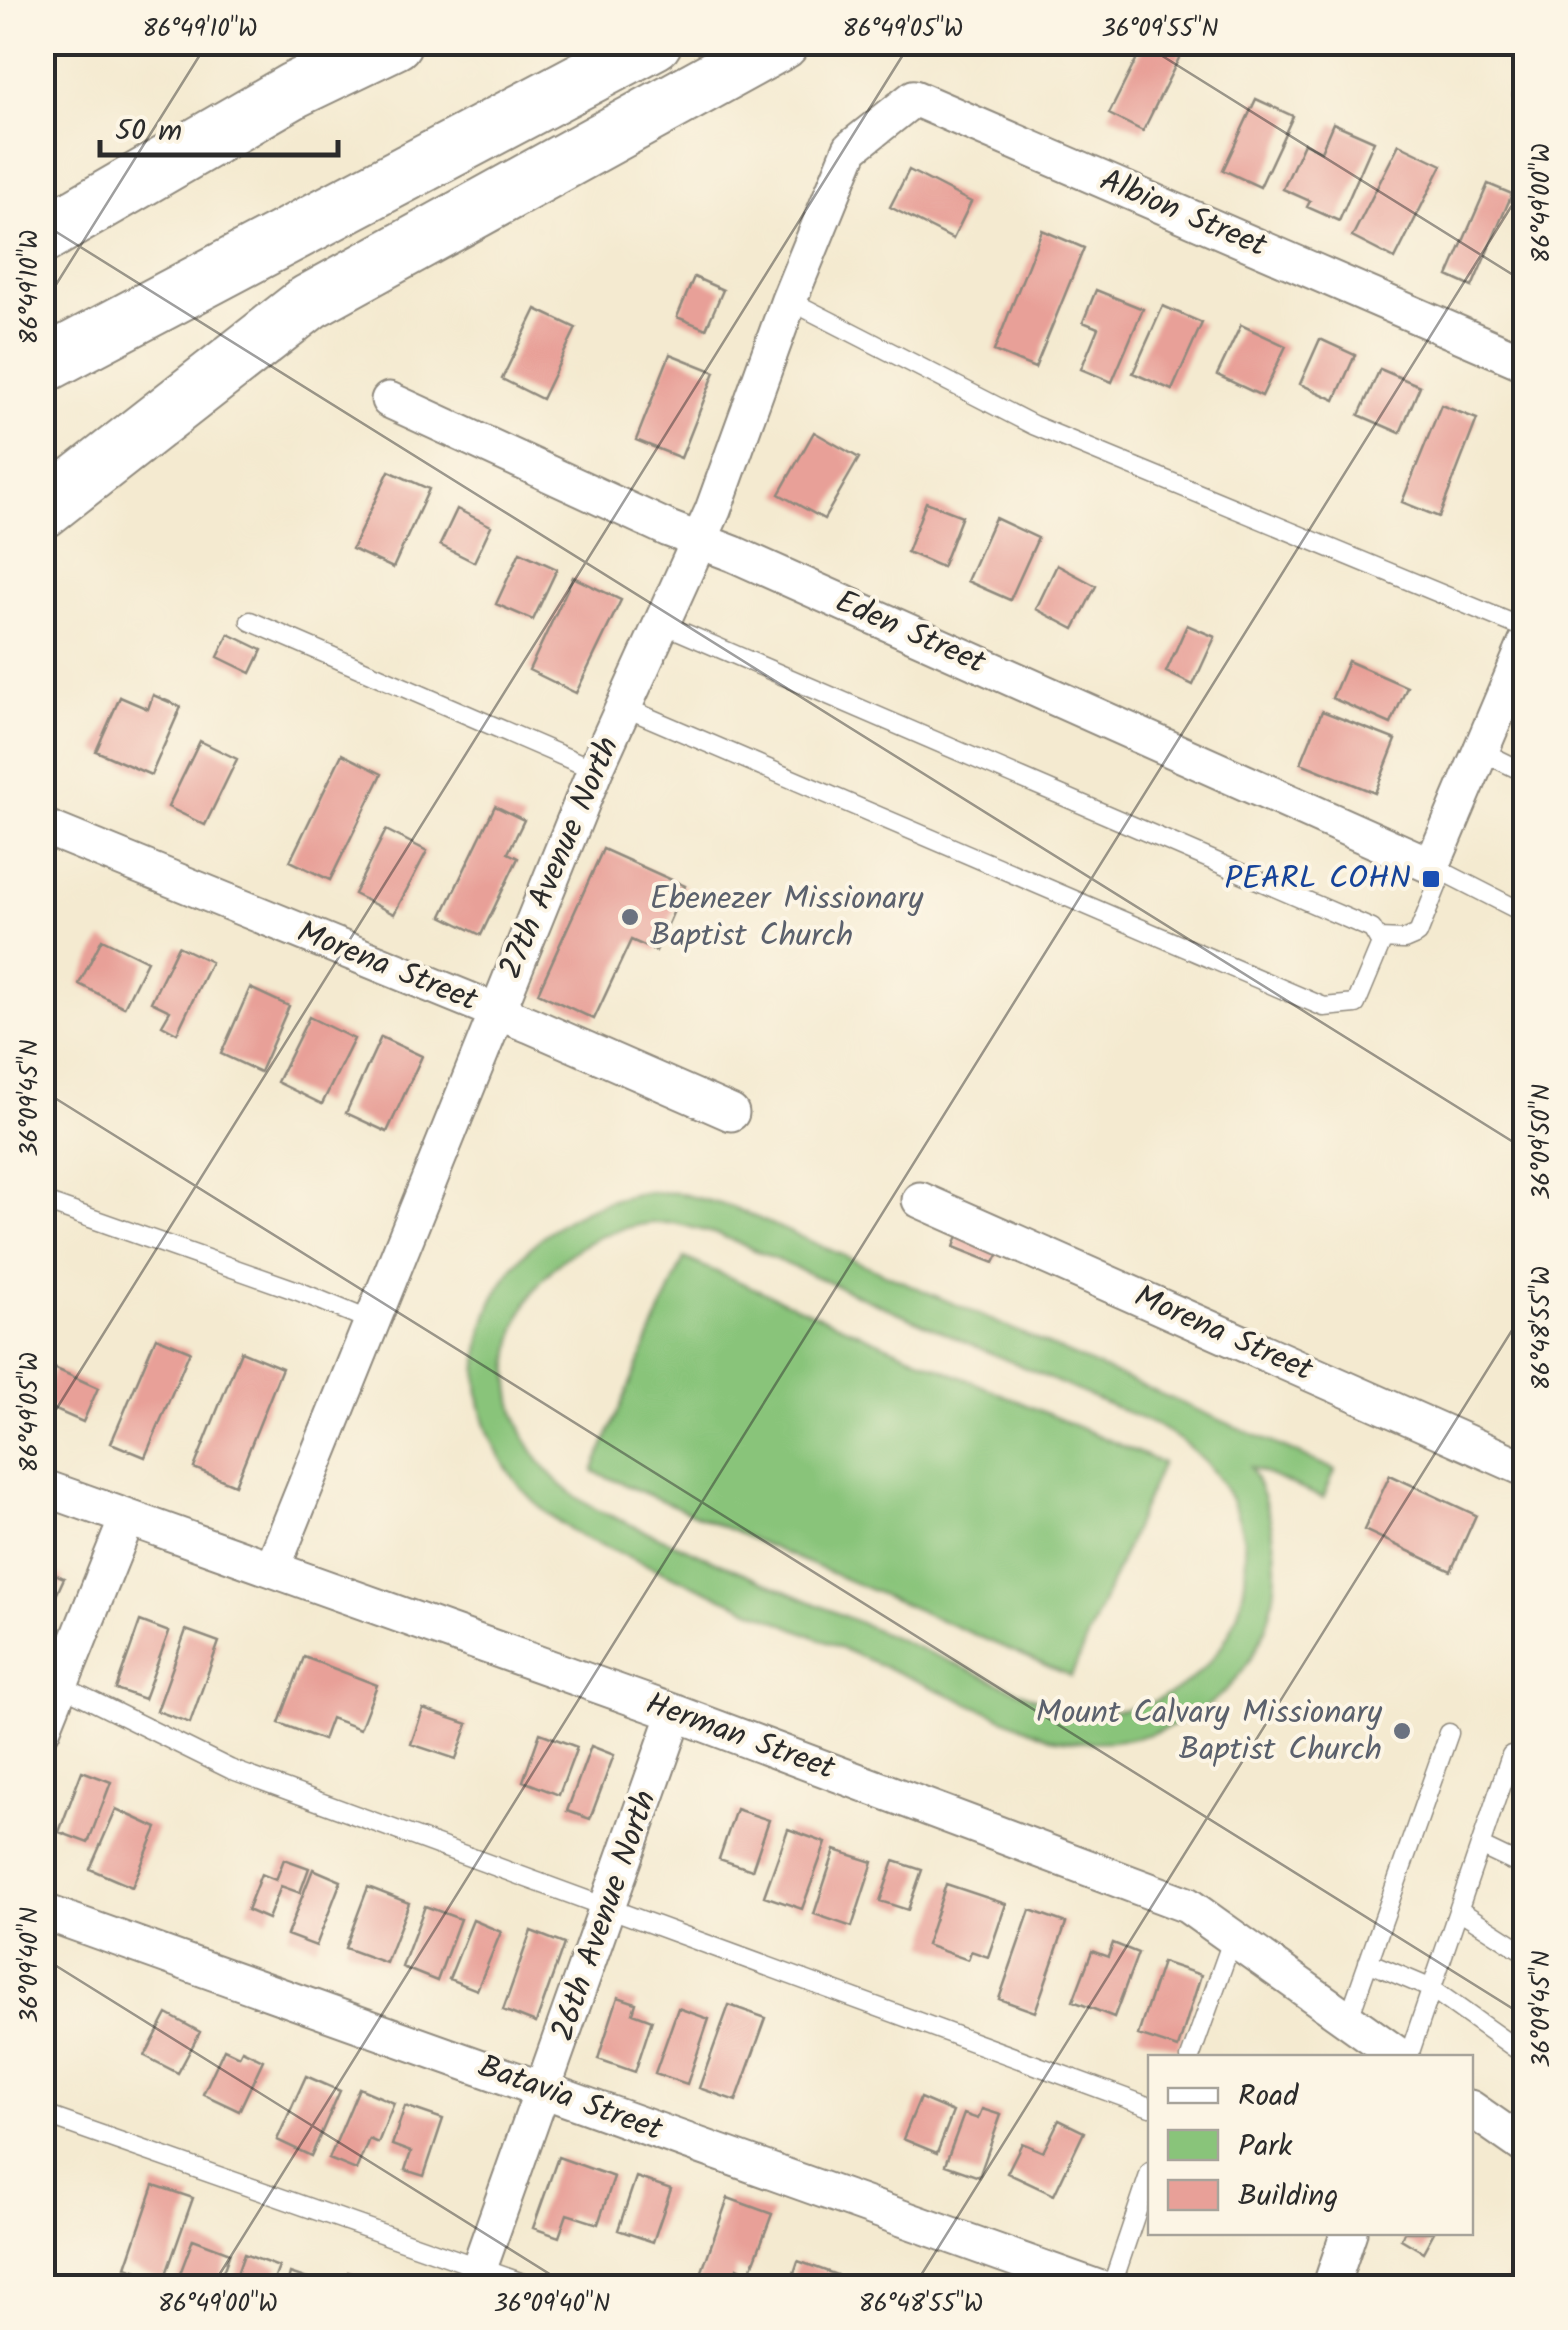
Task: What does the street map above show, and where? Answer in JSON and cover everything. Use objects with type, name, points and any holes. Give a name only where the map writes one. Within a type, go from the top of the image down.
[{"type":"highway","points":[[54,228],[294,90],[394,42]]},
{"type":"highway","points":[[42,366],[654,42]]},
{"type":"highway","points":[[42,511],[309,302],[781,42]]},
{"type":"street","name":"Albion Street","points":[[851,148],[914,98],[1526,363]]},
{"type":"street","name":"27th Avenue North","points":[[272,1569],[595,770],[713,510],[789,300],[851,148]]},
{"type":"street","name":"Eden Street","points":[[389,400],[1432,866]]},
{"type":"street","points":[[1432,866],[1526,644]]},
{"type":"street","name":"Morena Street","points":[[42,826],[496,1012],[730,1113]]},
{"type":"street","name":"Morena Street","points":[[920,1200],[1526,1469]]},
{"type":"street","name":"Herman Street","points":[[42,1487],[676,1713],[1187,1905],[1400,2055]]},
{"type":"street","points":[[42,1730],[127,1518]]},
{"type":"street","name":"26th Avenue North","points":[[476,2277],[676,1713]]},
{"type":"street","name":"Batavia Street","points":[[42,1911],[1098,2288]]},
{"type":"street","points":[[1473,2110],[1526,2148]]},
{"type":"street","points":[[1330,2288],[1348,2235]]},
{"type":"lane","points":[[789,300],[1033,425],[1526,629]]},
{"type":"lane","points":[[250,621],[595,770]]},
{"type":"lane","points":[[624,707],[1324,1008],[1356,1004],[1381,944],[1372,929],[661,623]]},
{"type":"lane","points":[[1479,750],[1526,772]]},
{"type":"lane","points":[[1378,938],[1404,940],[1418,934],[1438,884],[1432,866]]},
{"type":"lane","points":[[1432,866],[1526,914]]},
{"type":"lane","points":[[42,1201],[372,1321]]},
{"type":"lane","points":[[60,1685],[230,1769],[1148,2106]]},
{"type":"lane","points":[[1348,2020],[1449,1732]]},
{"type":"lane","points":[[1406,2055],[1511,1755]]},
{"type":"lane","points":[[1480,1846],[1526,1868]]},
{"type":"lane","points":[[1459,1910],[1526,1952]]},
{"type":"lane","points":[[1191,2055],[1233,1938]]},
{"type":"lane","points":[[1368,1962],[1432,1990],[1526,2056]]},
{"type":"lane","points":[[42,2114],[476,2277],[538,2288]]},
{"type":"lane","points":[[1110,2288],[1148,2178]]},
{"type":"green space","points":[[649,1192],[678,1193],[732,1207],[1335,1470],[1323,1498],[1250,1467],[1271,1523],[1276,1577],[1266,1627],[1243,1670],[1208,1705],[1163,1730],[1110,1741],[1050,1738],[587,1539],[532,1499],[496,1450],[479,1396],[480,1342],[499,1290],[533,1245],[584,1211]],"holes":[[[651,1223],[675,1223],[720,1235],[1156,1425],[1207,1464],[1236,1512],[1246,1563],[1237,1613],[1213,1658],[1174,1691],[1122,1710],[1058,1708],[599,1511],[554,1478],[525,1437],[511,1392],[512,1347],[527,1304],[555,1266],[597,1238]]]},
{"type":"green space","points":[[684,1258],[1162,1463],[1071,1676],[593,1471]]},
{"type":"building","points":[[1145,42],[1170,42],[1183,50],[1143,131],[1109,114]]},
{"type":"building","points":[[1256,99],[1293,116],[1260,187],[1223,170]]},
{"type":"building","points":[[1333,123],[1374,141],[1339,221],[1307,207],[1310,201],[1283,189],[1304,143],[1321,151]]},
{"type":"building","points":[[1399,144],[1442,165],[1395,259],[1352,237]]},
{"type":"building","points":[[909,170],[971,202],[953,239],[890,207]]},
{"type":"building","points":[[1488,184],[1512,194],[1472,287],[1448,276]]},
{"type":"building","points":[[1042,230],[1084,248],[1035,368],[994,351]]},
{"type":"building","points":[[694,277],[723,290],[706,329],[677,317]]},
{"type":"building","points":[[1096,290],[1143,309],[1112,382],[1081,369],[1098,328],[1083,322]]},
{"type":"building","points":[[1163,306],[1202,323],[1172,390],[1133,373]]},
{"type":"building","points":[[536,309],[576,328],[542,399],[502,379]]},
{"type":"building","points":[[1241,325],[1286,346],[1262,396],[1217,375]]},
{"type":"building","points":[[1320,339],[1355,355],[1335,400],[1300,384]]},
{"type":"building","points":[[670,354],[715,372],[681,458],[636,440]]},
{"type":"building","points":[[1380,369],[1420,386],[1400,433],[1359,415]]},
{"type":"building","points":[[1441,405],[1477,419],[1439,517],[1402,502]]},
{"type":"building","points":[[814,432],[859,458],[824,519],[779,494]]},
{"type":"building","points":[[389,471],[429,489],[393,568],[352,549]]},
{"type":"building","points":[[926,502],[962,516],[942,567],[907,552]]},
{"type":"building","points":[[457,509],[491,526],[474,562],[440,545]]},
{"type":"building","points":[[995,518],[1038,538],[1010,600],[967,581]]},
{"type":"building","points":[[520,552],[557,569],[533,620],[496,604]]},
{"type":"building","points":[[1057,565],[1096,586],[1074,629],[1036,609]]},
{"type":"building","points":[[573,577],[621,600],[576,693],[529,670]]},
{"type":"building","points":[[1187,625],[1215,637],[1193,685],[1166,672]]},
{"type":"building","points":[[229,634],[262,650],[251,673],[218,657]]},
{"type":"building","points":[[1348,661],[1407,687],[1391,724],[1332,698]]},
{"type":"building","points":[[153,695],[181,707],[151,775],[96,751],[120,697],[148,709]]},
{"type":"building","points":[[1322,711],[1396,740],[1375,793],[1301,763]]},
{"type":"building","points":[[200,741],[237,759],[205,825],[168,807]]},
{"type":"building","points":[[342,754],[382,774],[330,880],[290,861]]},
{"type":"building","points":[[495,806],[524,820],[508,853],[518,858],[481,935],[442,916]]},
{"type":"building","points":[[386,830],[427,851],[394,914],[354,894]]},
{"type":"building","points":[[603,849],[685,886],[656,951],[631,940],[594,1019],[538,993]]},
{"type":"building","points":[[102,939],[147,961],[124,1007],[79,984]]},
{"type":"building","points":[[178,946],[211,962],[177,1033],[162,1025],[170,1011],[151,1002]]},
{"type":"building","points":[[250,988],[289,1006],[260,1072],[221,1054]]},
{"type":"building","points":[[309,1017],[354,1039],[322,1104],[277,1082]]},
{"type":"building","points":[[381,1037],[422,1056],[387,1132],[346,1113]]},
{"type":"building","points":[[960,1230],[1002,1247],[994,1263],[954,1247]]},
{"type":"building","points":[[156,1337],[190,1351],[145,1457],[111,1443]]},
{"type":"building","points":[[241,1351],[282,1368],[235,1485],[194,1468]]},
{"type":"building","points":[[54,1368],[98,1388],[83,1422],[42,1404]]},
{"type":"building","points":[[1390,1475],[1476,1515],[1451,1571],[1364,1530]]},
{"type":"building","points":[[42,1568],[64,1578],[49,1611],[42,1608]]},
{"type":"building","points":[[140,1621],[169,1632],[144,1699],[116,1689]]},
{"type":"building","points":[[186,1630],[219,1642],[190,1723],[157,1711]]},
{"type":"building","points":[[304,1657],[377,1685],[360,1729],[331,1718],[323,1740],[279,1723]]},
{"type":"building","points":[[423,1709],[468,1724],[456,1759],[411,1744]]},
{"type":"building","points":[[540,1733],[577,1747],[559,1795],[523,1781]]},
{"type":"building","points":[[591,1746],[614,1755],[590,1819],[567,1811]]},
{"type":"building","points":[[82,1771],[111,1782],[88,1843],[59,1832]]},
{"type":"building","points":[[116,1809],[157,1828],[132,1887],[90,1869]]},
{"type":"building","points":[[736,1809],[769,1820],[752,1870],[719,1859]]},
{"type":"building","points":[[788,1829],[826,1843],[802,1909],[764,1896]]},
{"type":"building","points":[[835,1850],[873,1862],[852,1927],[814,1914]]},
{"type":"building","points":[[284,1859],[309,1868],[300,1893],[281,1886],[268,1919],[247,1910],[261,1874],[276,1880]]},
{"type":"building","points":[[894,1861],[922,1870],[908,1910],[880,1901]]},
{"type":"building","points":[[313,1869],[341,1881],[316,1946],[287,1935]]},
{"type":"building","points":[[946,1884],[1006,1904],[988,1957],[971,1951],[968,1960],[926,1945]]},
{"type":"building","points":[[368,1887],[409,1903],[386,1963],[345,1948]]},
{"type":"building","points":[[425,1906],[460,1919],[437,1981],[402,1967]]},
{"type":"building","points":[[1030,1910],[1066,1923],[1035,2012],[999,1999]]},
{"type":"building","points":[[473,1920],[501,1932],[477,1990],[449,1979]]},
{"type":"building","points":[[531,1931],[564,1944],[536,2023],[503,2010]]},
{"type":"building","points":[[1113,1943],[1138,1953],[1114,2017],[1073,2001],[1092,1951],[1108,1957]]},
{"type":"building","points":[[1162,1962],[1201,1975],[1178,2048],[1138,2035]]},
{"type":"building","points":[[618,1997],[636,2003],[633,2013],[652,2020],[635,2072],[598,2059]]},
{"type":"building","points":[[729,2005],[766,2018],[736,2101],[699,2088]]},
{"type":"building","points":[[678,2008],[709,2019],[687,2084],[655,2073]]},
{"type":"building","points":[[167,2014],[200,2032],[178,2073],[145,2056]]},
{"type":"building","points":[[224,2049],[239,2056],[242,2050],[263,2060],[239,2111],[203,2094]]},
{"type":"building","points":[[306,2076],[340,2091],[311,2156],[277,2140]]},
{"type":"building","points":[[359,2088],[394,2103],[378,2143],[369,2139],[356,2170],[329,2159]]},
{"type":"building","points":[[920,2098],[953,2112],[937,2153],[903,2139]]},
{"type":"building","points":[[405,2106],[443,2119],[424,2176],[405,2170],[411,2152],[392,2145]]},
{"type":"building","points":[[982,2109],[1001,2115],[979,2177],[945,2165],[964,2114],[978,2119]]},
{"type":"building","points":[[1059,2120],[1084,2132],[1054,2195],[1007,2173],[1022,2143],[1043,2152]]},
{"type":"building","points":[[558,2157],[614,2177],[598,2224],[567,2214],[559,2237],[533,2228]]},
{"type":"building","points":[[636,2177],[671,2189],[653,2242],[618,2230]]},
{"type":"building","points":[[154,2185],[193,2198],[164,2280],[126,2267]]},
{"type":"building","points":[[728,2198],[772,2214],[750,2273],[737,2268],[730,2288],[696,2288]]},
{"type":"building","points":[[1403,2235],[1432,2235],[1423,2252],[1401,2239]]},
{"type":"building","points":[[193,2239],[230,2253],[217,2288],[201,2288],[178,2279]]},
{"type":"building","points":[[244,2254],[279,2267],[271,2288],[232,2288]]},
{"type":"building","points":[[798,2261],[837,2275],[833,2288],[789,2288]]},
{"type":"building","points":[[1518,2263],[1526,2268],[1526,2288],[1502,2288]]},
{"type":"building","points":[[348,2272],[389,2287],[389,2288],[343,2288]]},
{"type":"building","points":[[290,2273],[331,2287],[331,2288],[286,2288]]},
{"type":"place","name":"PEARL COHN","points":[[1431,879]]},
{"type":"place","name":"Ebenezer Missionary Baptist Church","points":[[630,917]]},
{"type":"place","name":"Mount Calvary Missionary Baptist Church","points":[[1402,1731]]}]
